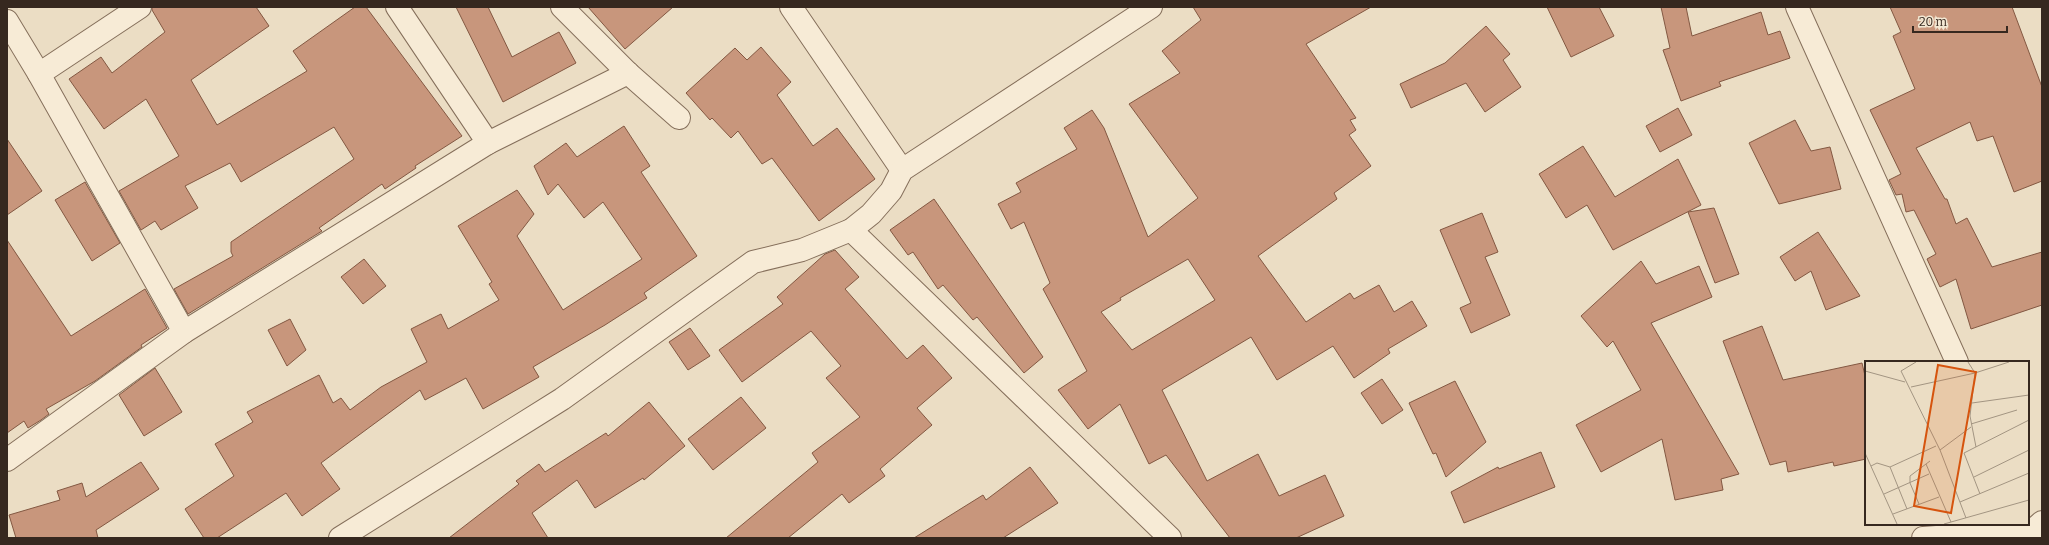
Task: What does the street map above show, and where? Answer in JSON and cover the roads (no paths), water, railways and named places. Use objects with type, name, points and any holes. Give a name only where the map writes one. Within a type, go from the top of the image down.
[{"type":"street","points":[[39,74],[140,7]]},
{"type":"street","points":[[398,7],[488,143]]},
{"type":"street","points":[[562,7],[628,73],[679,118]]},
{"type":"street","points":[[791,7],[902,170]]},
{"type":"street","points":[[340,538],[562,399],[753,262],[802,250],[851,230],[871,214],[891,191],[902,170],[1151,7]]},
{"type":"street","points":[[1797,7],[1957,361]]},
{"type":"street","points":[[7,21],[39,74],[184,332]]},
{"type":"street","points":[[7,460],[184,332],[488,143],[628,73]]},
{"type":"street","points":[[851,230],[1170,538]]},
{"type":"street","points":[[1922,538],[2035,527]]}]
